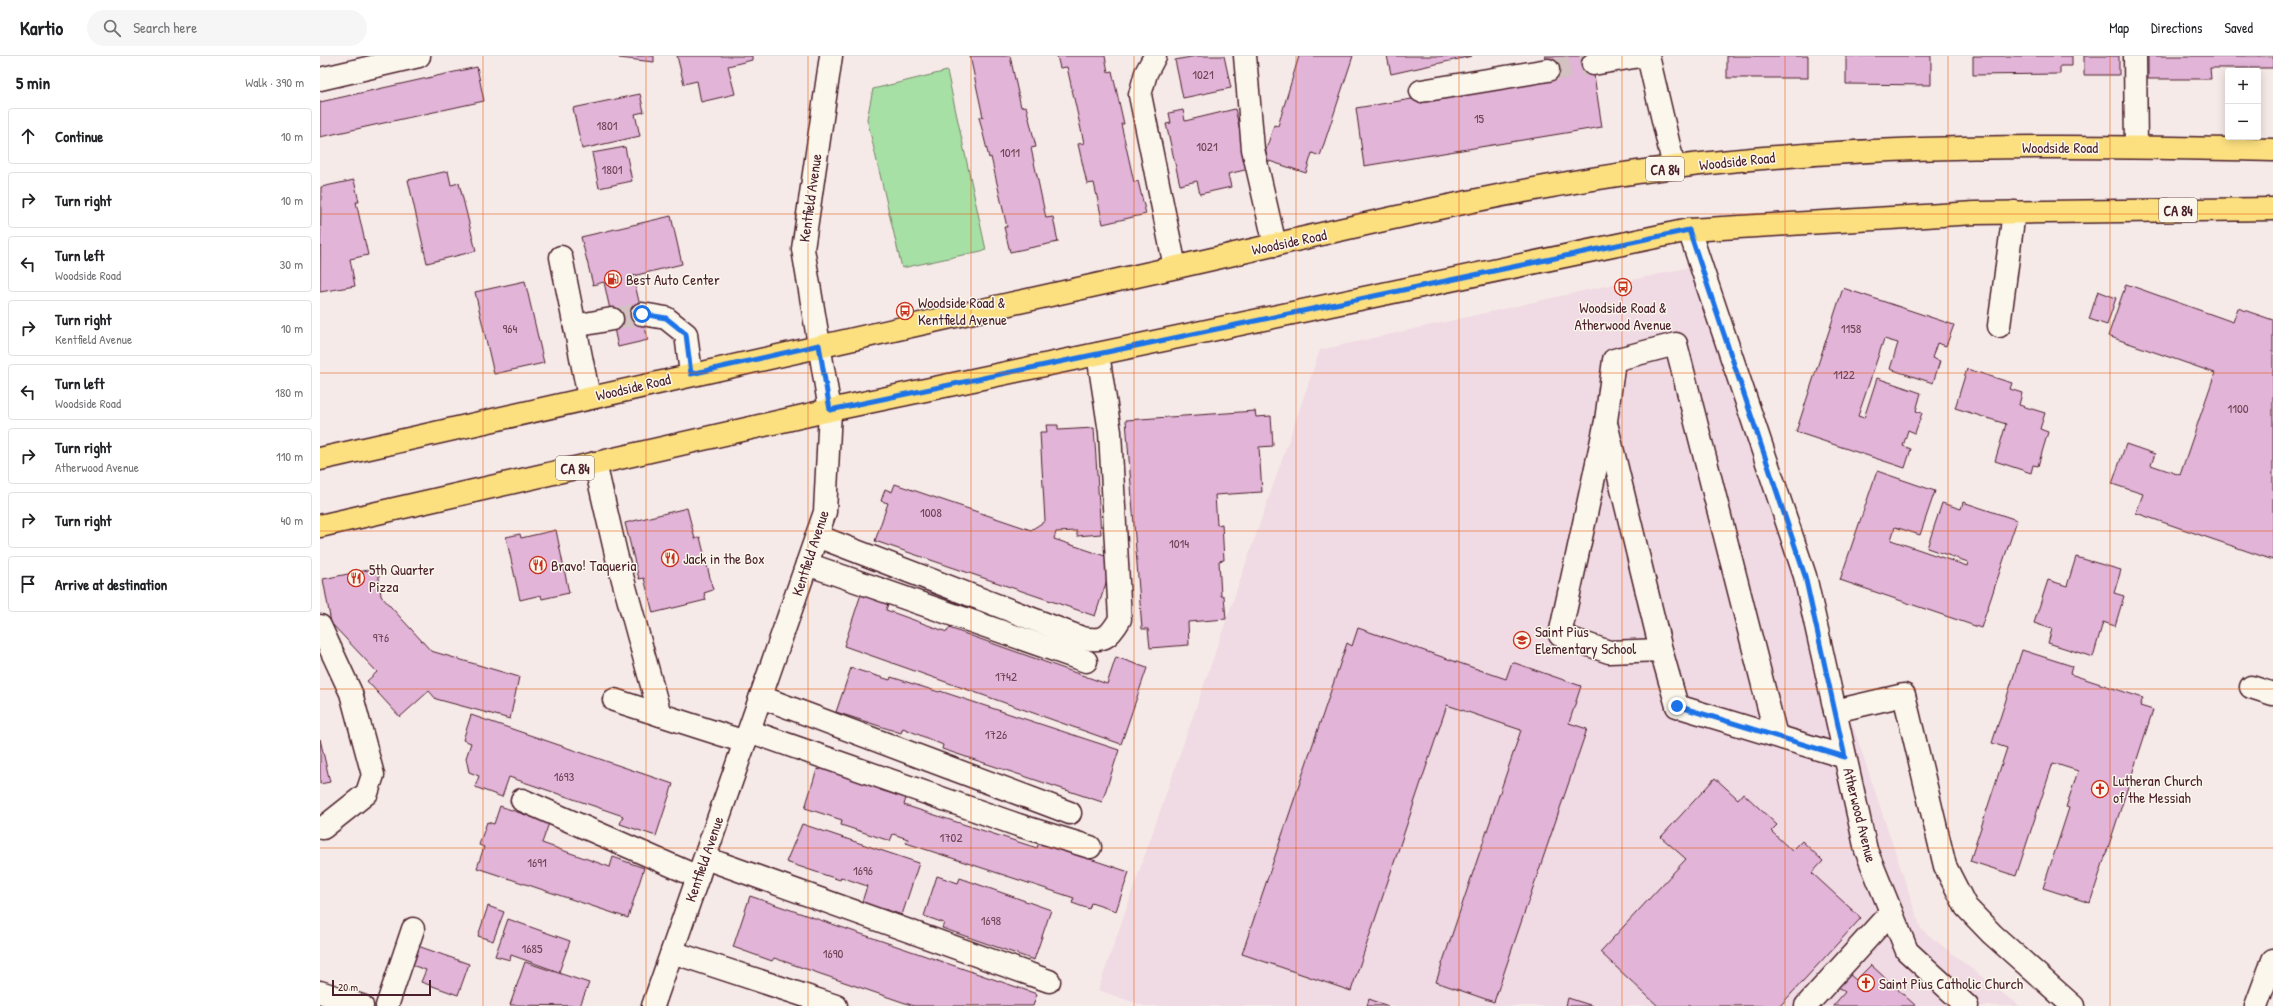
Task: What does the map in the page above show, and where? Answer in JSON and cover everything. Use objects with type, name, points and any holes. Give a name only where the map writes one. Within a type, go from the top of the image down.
[{"type":"main road","name":"Woodside Road","points":[[320,459],[819,345],[1520,192],[1674,167],[1849,150],[2136,147],[2273,150]]},
{"type":"main road","name":"CA 84","points":[[320,526],[830,410],[1689,230],[2014,212],[2273,209]]},
{"type":"street","points":[[320,79],[419,56]]},
{"type":"street","name":"Kentfield Avenue","points":[[653,1006],[825,512],[830,410],[803,249],[831,56]]},
{"type":"street","points":[[1155,56],[1146,73],[1140,95],[1175,267]]},
{"type":"street","points":[[1245,56],[1253,149],[1275,245]]},
{"type":"street","points":[[1593,64],[1640,56]]},
{"type":"street","points":[[1648,56],[1674,167]]},
{"type":"street","points":[[2135,56],[2136,147]]},
{"type":"street","points":[[1421,91],[1548,70]]},
{"type":"street","points":[[1999,326],[2014,212]]},
{"type":"street","name":"Atherwood Avenue","points":[[1689,230],[1805,576],[1866,850],[1907,951],[1967,1006]]},
{"type":"street","points":[[561,257],[589,397]]},
{"type":"street","points":[[642,314],[666,318],[686,334],[691,374]]},
{"type":"street","points":[[575,326],[612,319]]},
{"type":"street","points":[[1661,650],[1609,652],[1560,635],[1606,421],[1614,360],[1676,344],[1776,736]]},
{"type":"street","points":[[817,536],[1082,638],[1097,641],[1112,634],[1120,619],[1110,432],[1098,354]]},
{"type":"street","points":[[1606,421],[1661,650],[1677,706],[1845,757]]},
{"type":"street","points":[[595,463],[616,554],[660,715]]},
{"type":"street","points":[[807,564],[1086,661]]},
{"type":"street","points":[[320,626],[351,694],[373,775],[367,793],[323,828]]},
{"type":"street","points":[[2251,687],[2273,694]]},
{"type":"street","points":[[1835,711],[1904,694],[1945,866],[1966,907],[1992,934],[2073,1006]]},
{"type":"street","points":[[761,697],[1070,813]]},
{"type":"street","points":[[614,700],[660,715],[747,737],[1090,847]]},
{"type":"street","points":[[522,800],[702,867],[1049,981]]},
{"type":"street","points":[[1806,1006],[1891,912]]},
{"type":"street","points":[[386,1006],[413,929]]},
{"type":"street","points":[[672,952],[836,1006]]},
{"type":"street","points":[[2256,1006],[2273,960]]},
{"type":"street","points":[[320,992],[362,1006]]},
{"type":"shaded area","name":"Saint Pius Elementary School","points":[[1699,265],[1921,929],[2019,1006],[1144,1006],[1098,990],[1320,350]]},
{"type":"green space","points":[[947,71],[986,250],[902,268],[867,119],[873,89]]},
{"type":"building","points":[[619,56],[654,56],[654,62],[619,58]]},
{"type":"building","points":[[677,56],[752,56],[752,60],[728,66],[735,94],[701,102],[697,81],[684,84]]},
{"type":"building","points":[[970,56],[1010,56],[1021,107],[1026,106],[1036,147],[1031,148],[1046,218],[1053,217],[1058,242],[1010,252],[1004,227],[1007,227],[991,157],[989,158],[979,117],[983,117]]},
{"type":"building","points":[[1057,56],[1105,56],[1108,72],[1112,71],[1124,124],[1121,124],[1134,182],[1138,181],[1146,214],[1103,224],[1094,183],[1087,184],[1078,144],[1084,143],[1067,67],[1060,68]]},
{"type":"building","points":[[1196,56],[1224,56],[1231,88],[1183,98],[1175,60]]},
{"type":"building","points":[[1299,56],[1353,56],[1320,156],[1312,153],[1306,173],[1263,159],[1274,125],[1278,126]]},
{"type":"building","points":[[1387,56],[1472,56],[1391,74]]},
{"type":"building","points":[[1545,56],[1591,56],[1602,127],[1364,166],[1356,108],[1549,77]]},
{"type":"building","points":[[1727,56],[1808,56],[1808,78],[1727,78]]},
{"type":"building","points":[[1846,56],[1931,56],[1931,85],[1846,84]]},
{"type":"building","points":[[1973,56],[2072,56],[2072,66],[2060,66],[2060,74],[1973,75]]},
{"type":"building","points":[[2084,56],[2119,56],[2119,75],[2084,75]]},
{"type":"building","points":[[2148,56],[2273,56],[2273,68],[2210,68],[2211,79],[2148,79]]},
{"type":"building","points":[[477,67],[484,101],[320,137],[320,102]]},
{"type":"building","points":[[640,94],[644,112],[635,114],[640,136],[582,149],[573,108]]},
{"type":"building","points":[[1235,109],[1249,169],[1228,174],[1231,187],[1200,194],[1197,181],[1180,185],[1166,124],[1171,123],[1169,113],[1183,110],[1185,121]]},
{"type":"building","points":[[625,147],[632,181],[599,188],[592,153]]},
{"type":"building","points":[[448,171],[451,185],[459,183],[476,251],[427,263],[408,180]]},
{"type":"building","points":[[354,180],[359,202],[356,202],[368,255],[350,259],[355,286],[320,292],[321,187]]},
{"type":"building","name":"Best Auto Center","points":[[671,216],[682,264],[633,276],[648,340],[618,347],[604,282],[593,285],[581,237]]},
{"type":"building","points":[[525,281],[544,363],[494,374],[475,292]]},
{"type":"building","points":[[2126,284],[2233,322],[2238,308],[2273,320],[2273,560],[2136,513],[2143,494],[2112,484],[2126,444],[2155,454],[2151,465],[2180,475],[2215,373],[2108,336]]},
{"type":"building","points":[[1843,288],[1954,325],[1946,346],[1937,343],[1932,358],[1940,361],[1933,383],[1890,369],[1898,343],[1884,339],[1858,416],[1864,418],[1877,378],[1921,393],[1916,411],[1922,413],[1915,433],[1908,430],[1903,446],[1911,449],[1905,468],[1796,432]]},
{"type":"building","points":[[2098,291],[2116,298],[2107,325],[2089,319]]},
{"type":"building","points":[[1967,369],[2012,383],[2010,389],[2022,393],[2019,405],[2045,413],[2040,429],[2048,432],[2038,466],[2033,465],[2031,473],[1995,461],[2006,424],[1955,408]]},
{"type":"building","points":[[1255,411],[1256,417],[1271,416],[1273,446],[1259,447],[1262,492],[1215,495],[1217,525],[1222,524],[1224,560],[1219,561],[1221,596],[1224,596],[1226,619],[1188,622],[1189,645],[1150,648],[1148,629],[1142,629],[1126,420]]},
{"type":"building","points":[[1046,425],[1058,425],[1058,430],[1094,428],[1101,534],[1077,536],[1077,531],[1056,532],[1054,539],[1114,559],[1095,616],[875,541],[888,503],[881,501],[885,489],[892,492],[895,484],[1031,530],[1045,521],[1040,432],[1047,432]]},
{"type":"building","points":[[1877,471],[1935,491],[1920,535],[1895,527],[1891,540],[1967,566],[1968,562],[1927,548],[1942,503],[1961,509],[1963,502],[2017,520],[1981,628],[1840,580]]},
{"type":"building","name":"Jack in the Box","points":[[687,508],[695,539],[700,537],[713,590],[704,593],[706,600],[653,613],[644,578],[639,579],[625,523]]},
{"type":"building","name":"Bravo! Taqueria","points":[[556,530],[569,593],[542,599],[541,595],[520,600],[506,537],[520,534],[521,538]]},
{"type":"building","points":[[2076,557],[2121,570],[2114,593],[2124,596],[2115,626],[2103,622],[2093,657],[2048,643],[2052,629],[2034,623],[2048,580],[2067,586]]},
{"type":"building","points":[[378,568],[381,596],[431,651],[519,677],[510,719],[436,699],[429,691],[400,717],[367,681],[377,672],[331,623],[323,579]]},
{"type":"building","points":[[861,594],[888,604],[886,610],[947,632],[949,628],[1107,684],[1116,657],[1147,668],[1121,744],[844,646]]},
{"type":"building","points":[[1358,628],[1506,679],[1512,662],[1581,686],[1569,723],[1587,729],[1494,1002],[1436,982],[1521,730],[1447,705],[1351,991],[1242,954],[1347,643],[1352,646]]},
{"type":"building","name":"Lutheran Church of the Messiah","points":[[2022,650],[2072,666],[2070,674],[2143,698],[2140,706],[2153,710],[2090,903],[2043,888],[2069,808],[2066,807],[2078,771],[2053,763],[2016,876],[1970,861],[2007,748],[1992,743]]},
{"type":"building","points":[[851,668],[890,680],[891,677],[939,692],[940,691],[1119,750],[1102,802],[942,749],[943,745],[903,728],[901,733],[836,712]]},
{"type":"building","points":[[471,715],[673,784],[656,836],[620,824],[623,816],[509,777],[502,797],[475,787],[479,776],[469,772],[466,758],[471,743],[463,740]]},
{"type":"building","points":[[320,739],[330,782],[320,784]]},
{"type":"building","points":[[822,765],[882,785],[880,790],[906,798],[904,805],[1037,848],[1039,842],[1088,853],[1087,858],[1129,872],[1116,911],[1091,903],[1089,909],[1072,903],[1074,898],[906,843],[908,839],[893,834],[890,841],[841,825],[842,820],[805,808],[817,769],[820,770]]},
{"type":"building","points":[[1715,778],[1738,799],[1743,793],[1777,825],[1771,831],[1792,851],[1802,841],[1823,861],[1812,873],[1861,918],[1780,1006],[1658,1006],[1600,952],[1686,859],[1661,837]]},
{"type":"building","points":[[500,806],[549,823],[542,843],[610,867],[613,857],[644,868],[628,918],[477,868],[484,847],[479,845],[487,822],[494,824]]},
{"type":"building","points":[[802,824],[919,863],[902,915],[885,909],[883,915],[876,912],[877,908],[862,902],[867,886],[841,877],[840,880],[786,862]]},
{"type":"building","points":[[937,876],[958,883],[960,878],[1051,910],[1034,960],[942,928],[944,923],[924,916]]},
{"type":"building","points":[[750,896],[1037,994],[1033,1006],[914,1006],[774,958],[772,961],[733,947]]},
{"type":"building","points":[[488,906],[504,912],[493,941],[478,936]]},
{"type":"building","points":[[508,919],[570,941],[559,972],[511,955],[510,960],[495,956]]},
{"type":"building","points":[[398,939],[469,964],[458,995],[421,982],[426,970],[391,958]]},
{"type":"building","points":[[525,962],[589,983],[580,1006],[510,1005]]},
{"type":"building","name":"Saint Pius Catholic Church","points":[[1871,965],[1916,1006],[1833,1006],[1845,992],[1837,986],[1849,974],[1856,980]]},
{"type":"building","points":[[1568,998],[1593,1006],[1566,1006]]},
{"type":"building","points":[[1369,999],[1388,1006],[1367,1006]]},
{"type":"tunnel","points":[[1548,70],[1593,64]]},
{"type":"tunnel","points":[[612,319],[642,314]]},
{"type":"place","name":"Best Auto Center","points":[[613,279]]},
{"type":"place","name":"Woodside Road & Atherwood Avenue","points":[[1623,287]]},
{"type":"place","name":"Woodside Road & Kentfield Avenue","points":[[905,311]]},
{"type":"place","name":"Jack in the Box","points":[[670,558]]},
{"type":"place","name":"Bravo! Taqueria","points":[[538,565]]},
{"type":"place","name":"5th Quarter Pizza","points":[[356,578]]},
{"type":"place","name":"Saint Pius Elementary School","points":[[1522,640]]},
{"type":"place","name":"Lutheran Church of the Messiah","points":[[2100,789]]},
{"type":"place","name":"Saint Pius Catholic Church","points":[[1866,983]]},
{"type":"route","points":[[642,314],[666,318],[686,334],[691,374],[819,345],[830,410],[1689,230],[1805,576],[1845,757],[1677,706]]}]
